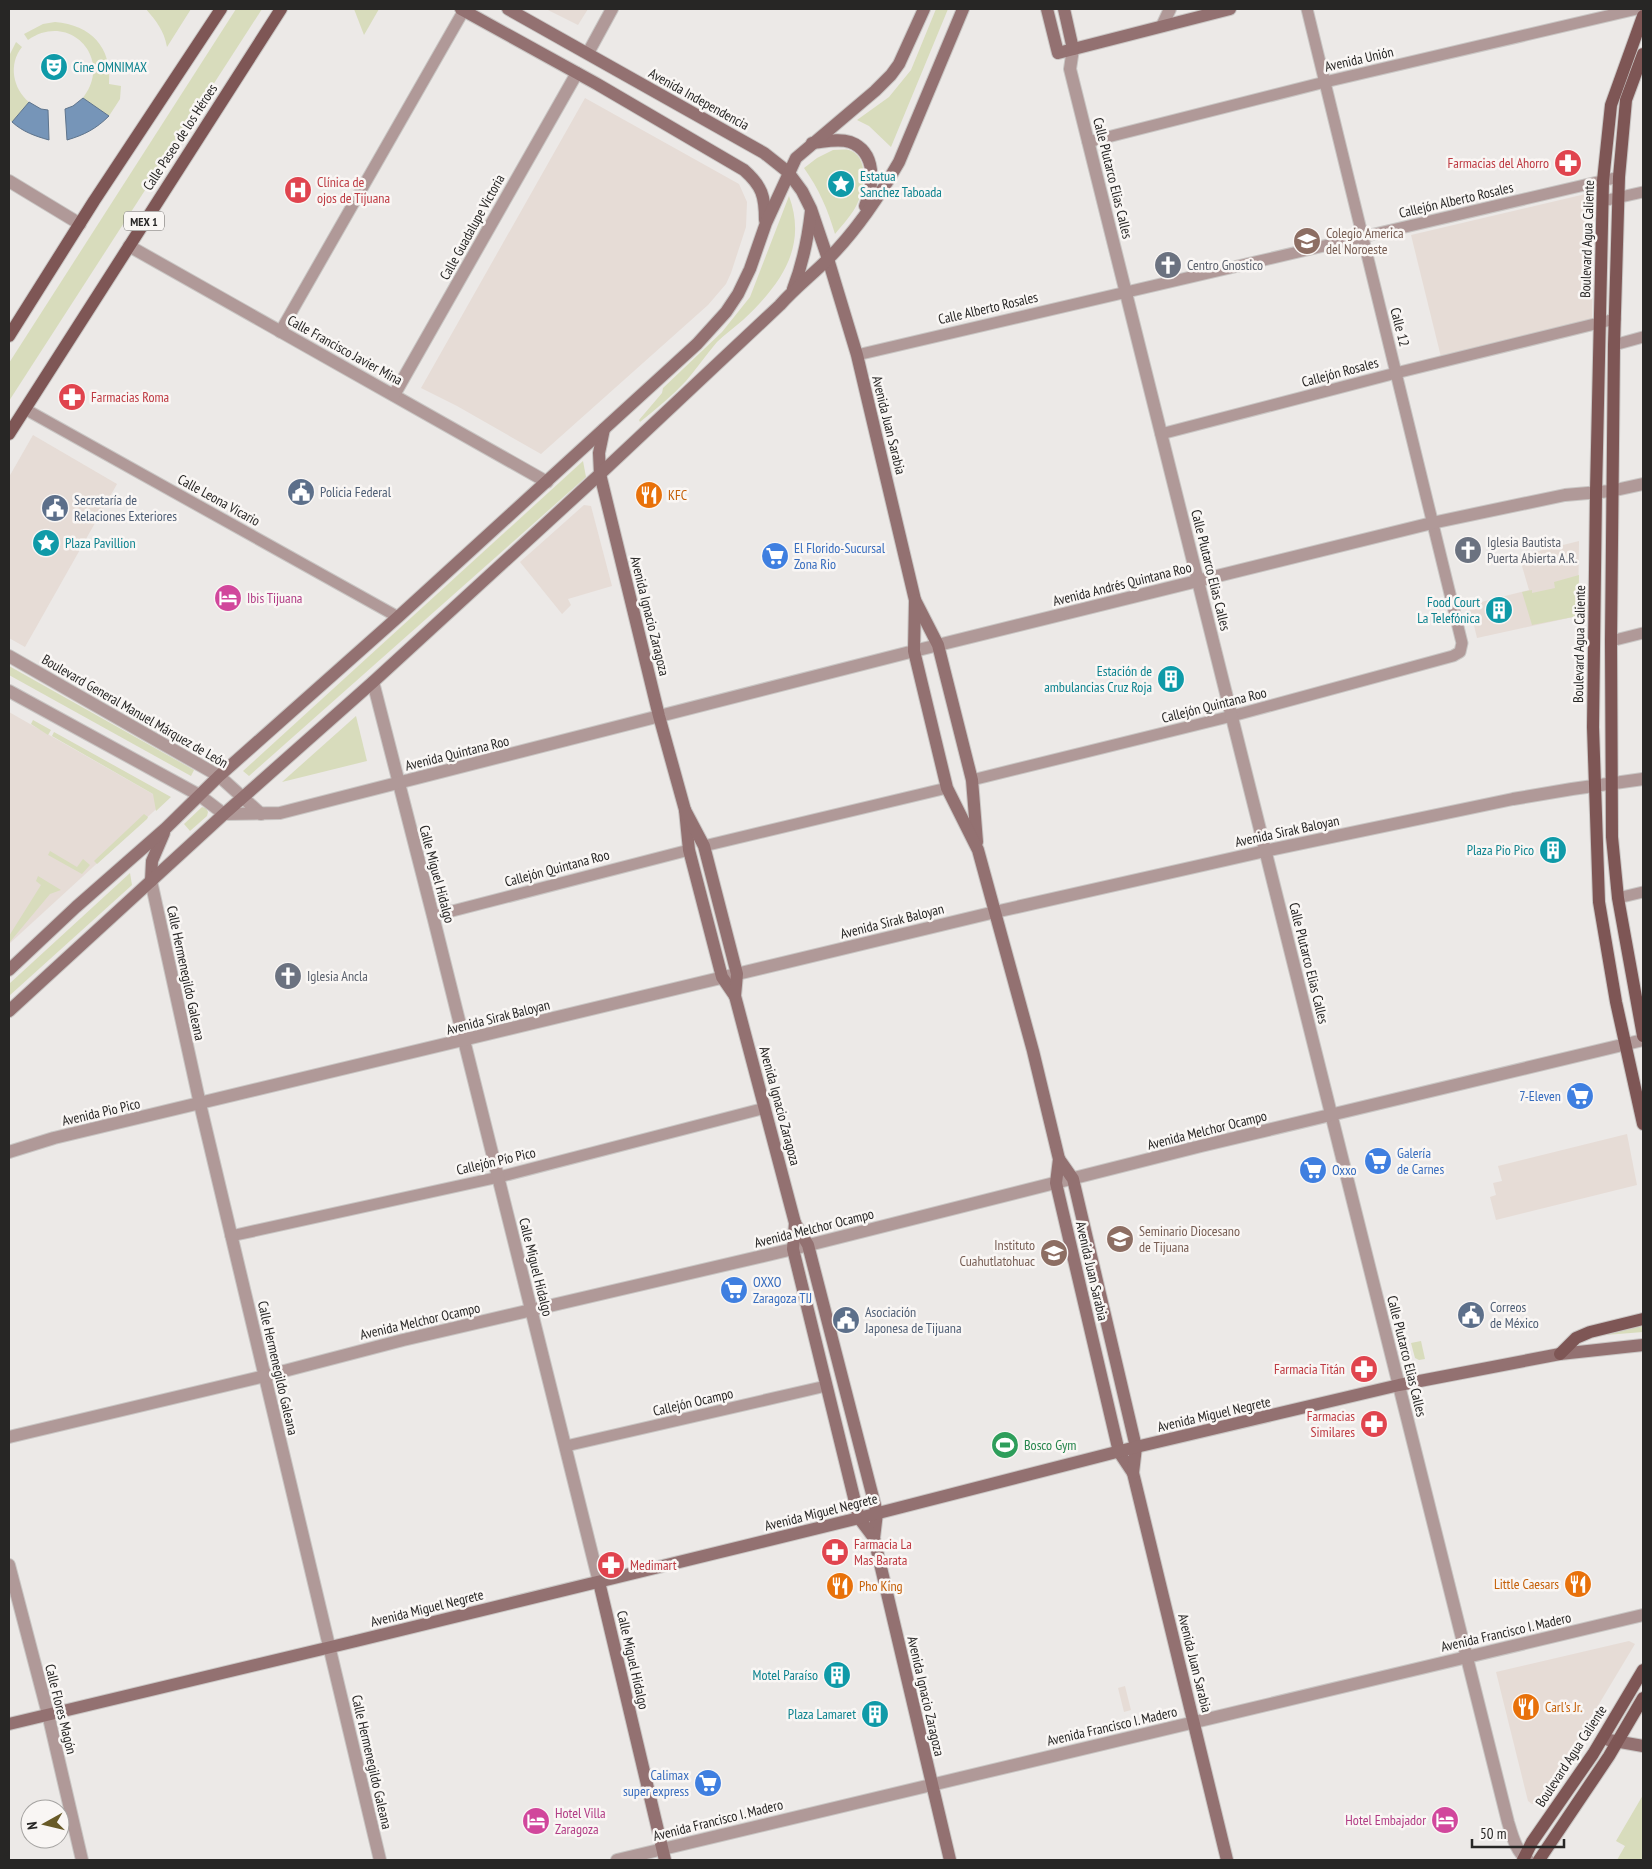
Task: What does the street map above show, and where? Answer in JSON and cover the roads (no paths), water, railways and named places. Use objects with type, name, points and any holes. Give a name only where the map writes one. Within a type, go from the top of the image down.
[{"type":"main road","points":[[9,336],[221,9]]},
{"type":"main road","name":"Calle Paseo de los Héroes","points":[[9,434],[281,9]]},
{"type":"main road","name":"Avenida Independencia","points":[[508,9],[764,153],[788,172],[802,191],[811,209],[828,258]]},
{"type":"main road","points":[[9,970],[76,907],[166,828],[219,776],[398,617],[697,344],[726,312],[738,294],[750,269],[766,223],[796,158],[875,91],[891,75],[899,64],[924,9]]},
{"type":"main road","name":"Calle Plutarco Elias Calles","points":[[1047,9],[1058,53]]},
{"type":"main road","name":"Calle Plutarco Elias Calles","points":[[1064,9],[1073,49]]},
{"type":"main road","points":[[1058,53],[1230,9]]},
{"type":"main road","points":[[462,10],[577,73],[744,170],[755,180],[764,197],[766,223]]},
{"type":"main road","points":[[9,1011],[243,796],[372,682],[600,474],[828,258],[855,229],[888,182],[899,162],[962,10]]},
{"type":"main road","name":"Boulevard Agua Caliente","points":[[1643,16],[1639,39],[1611,105],[1603,181],[1593,722],[1599,902],[1616,1002],[1643,1124]]},
{"type":"main road","points":[[1643,54],[1626,100],[1618,177],[1611,491],[1610,641],[1612,837],[1618,898],[1643,1036]]},
{"type":"main road","points":[[812,144],[840,140],[850,142],[865,153],[870,164],[872,179],[870,195],[855,229]]},
{"type":"main road","points":[[792,291],[802,268],[808,239],[811,209]]},
{"type":"main road","name":"Avenida Juan Sarabia","points":[[828,258],[857,355],[915,600],[938,645],[972,780],[978,850],[1033,1051],[1059,1159],[1056,1183],[1119,1452],[1133,1473],[1227,1860]]},
{"type":"main road","name":"Avenida Ignacio Zaragoza","points":[[604,429],[599,453],[600,474],[659,716],[685,810],[689,850],[722,977],[735,996],[795,1223],[808,1245],[877,1513],[874,1538],[950,1860]]},
{"type":"main road","name":"Avenida Juan Sarabia","points":[[915,600],[914,651],[947,788],[978,850]]},
{"type":"main road","name":"Avenida Ignacio Zaragoza","points":[[685,810],[704,846],[737,974],[735,996]]},
{"type":"main road","points":[[151,881],[152,861],[166,828]]},
{"type":"main road","name":"Avenida Juan Sarabia","points":[[1059,1159],[1073,1179],[1136,1447],[1133,1473]]},
{"type":"main road","name":"Avenida Ignacio Zaragoza","points":[[795,1223],[793,1249],[859,1518],[874,1538]]},
{"type":"main road","points":[[1560,1354],[1576,1338],[1590,1332],[1643,1319]]},
{"type":"main road","name":"Avenida Miguel Negrete","points":[[9,1724],[599,1582],[1136,1447],[1399,1385],[1560,1354],[1643,1345]]},
{"type":"main road","name":"Calle Miguel Hidalgo","points":[[599,1582],[663,1855]]},
{"type":"main road","name":"Boulevard Agua Caliente","points":[[1525,1859],[1532,1842],[1602,1739],[1643,1670]]},
{"type":"main road","points":[[1539,1860],[1618,1741],[1643,1698]]},
{"type":"main road","points":[[1602,1739],[1643,1746]]},
{"type":"street","points":[[588,53],[612,9]]},
{"type":"street","points":[[1162,26],[1170,9]]},
{"type":"street","name":"Calle 12","points":[[1307,9],[1462,643],[1460,652]]},
{"type":"street","name":"Avenida Unión","points":[[1088,142],[1325,82],[1637,9]]},
{"type":"street","points":[[280,332],[462,10]]},
{"type":"street","name":"Calle Plutarco Elias Calles","points":[[1073,49],[1070,69],[1331,1116],[1508,1822],[1514,1842],[1525,1859]]},
{"type":"street","name":"Calle Plutarco Elias Calles","points":[[1058,53],[1070,69]]},
{"type":"street","name":"Calle Guadalupe Victoria","points":[[394,395],[577,73]]},
{"type":"street","name":"Callejón Alberto Rosales","points":[[1126,292],[1618,177]]},
{"type":"street","points":[[9,182],[80,224]]},
{"type":"street","points":[[1603,201],[1643,192]]},
{"type":"street","name":"Calle Francisco Javier Mina","points":[[129,246],[547,482]]},
{"type":"street","name":"Calle Alberto Rosales","points":[[857,355],[1126,292]]},
{"type":"street","name":"Callejón Rosales","points":[[1162,434],[1396,373],[1615,319]]},
{"type":"street","points":[[1614,345],[1643,337]]},
{"type":"street","name":"Calle Leona Vicario","points":[[25,409],[398,617]]},
{"type":"street","name":"Avenida Andrés Quintana Roo","points":[[659,716],[1432,523],[1565,495],[1611,491],[1643,484]]},
{"type":"street","points":[[1610,641],[1643,633]]},
{"type":"street","name":"Callejón Quintana Roo","points":[[972,780],[1232,716],[1453,656],[1460,652]]},
{"type":"street","name":"Boulevard General Manuel Márquez de León","points":[[9,656],[219,776],[243,796]]},
{"type":"street","name":"Calle Miguel Hidalgo","points":[[372,682],[434,916],[530,1311],[566,1446],[599,1582]]},
{"type":"street","points":[[9,691],[199,795],[224,814]]},
{"type":"street","name":"Avenida Quintana Roo","points":[[224,814],[280,813],[659,716]]},
{"type":"street","name":"Avenida Sirak Baloyan","points":[[200,1104],[995,912],[1265,851],[1513,799],[1643,779]]},
{"type":"street","points":[[704,846],[947,788]]},
{"type":"street","points":[[243,796],[261,814]]},
{"type":"street","name":"Callejón Quintana Roo","points":[[434,916],[689,850]]},
{"type":"street","name":"Calle Hermenegildo Galeana","points":[[151,881],[200,1104],[380,1860]]},
{"type":"street","points":[[1618,898],[1643,892]]},
{"type":"street","name":"Avenida Melchor Ocampo","points":[[9,1437],[265,1376],[403,1340],[793,1249],[1643,1040]]},
{"type":"street","name":"Avenida Pio Pico","points":[[9,1152],[54,1138],[200,1104]]},
{"type":"street","name":"Callejón Pío Pico","points":[[231,1236],[498,1177],[765,1108]]},
{"type":"street","name":"Callejón Ocampo","points":[[566,1446],[826,1386]]},
{"type":"street","name":"Calle Flores Magón","points":[[9,1564],[48,1714],[82,1860]]},
{"type":"street","name":"Avenida Francisco I. Madero","points":[[617,1860],[663,1855],[931,1785],[1643,1615]]},
{"type":"water","points":[[83,98],[109,116],[90,131],[67,140],[65,109],[73,106]]},
{"type":"water","points":[[29,102],[41,109],[48,110],[49,140],[29,133],[12,122]]},
{"type":"place","name":"Cine OMNIMAX","points":[[54,67]]},
{"type":"place","name":"Farmacias del Ahorro","points":[[1568,163]]},
{"type":"place","name":"Estatua Sanchez Taboada","points":[[841,184]]},
{"type":"place","name":"Clínica de ojos de Tijuana","points":[[298,190]]},
{"type":"place","name":"Colegio America del Noroeste","points":[[1307,241]]},
{"type":"place","name":"Centro Gnostico","points":[[1168,265]]},
{"type":"place","name":"Farmacias Roma","points":[[72,397]]},
{"type":"place","name":"Policia Federal","points":[[301,492]]},
{"type":"place","name":"KFC","points":[[649,495]]},
{"type":"place","name":"Secretaría de Relaciones Exteriores","points":[[55,508]]},
{"type":"place","name":"Plaza Pavillion","points":[[46,543]]},
{"type":"place","name":"Iglesia Bautista Puerta Abierta A.R.","points":[[1468,550]]},
{"type":"place","name":"El Florido-Sucursal Zona Rio","points":[[775,556]]},
{"type":"place","name":"Ibis Tijuana","points":[[228,598]]},
{"type":"place","name":"Food Court La Telefónica","points":[[1499,610]]},
{"type":"place","name":"Estación de ambulancias Cruz Roja","points":[[1171,679]]},
{"type":"place","name":"Plaza Pio Pico","points":[[1553,850]]},
{"type":"place","name":"Iglesia Ancla","points":[[288,976]]},
{"type":"place","name":"7-Eleven","points":[[1580,1096]]},
{"type":"place","name":"Galería de Carnes","points":[[1378,1161]]},
{"type":"place","name":"Oxxo","points":[[1313,1170]]},
{"type":"place","name":"Seminario Diocesano de Tijuana","points":[[1120,1239]]},
{"type":"place","name":"Instituto Cuahutlatohuac","points":[[1054,1253]]},
{"type":"place","name":"OXXO Zaragoza TIJ","points":[[734,1290]]},
{"type":"place","name":"Correos de México","points":[[1471,1315]]},
{"type":"place","name":"Asociación Japonesa de Tijuana","points":[[846,1320]]},
{"type":"place","name":"Farmacia Titán","points":[[1364,1369]]},
{"type":"place","name":"Farmacias Similares","points":[[1374,1424]]},
{"type":"place","name":"Bosco Gym","points":[[1005,1445]]},
{"type":"place","name":"Farmacia La Mas Barata","points":[[835,1552]]},
{"type":"place","name":"Medimart","points":[[611,1565]]},
{"type":"place","name":"Little Caesars","points":[[1578,1584]]},
{"type":"place","name":"Pho King","points":[[840,1586]]},
{"type":"place","name":"Motel Paraíso","points":[[837,1675]]},
{"type":"place","name":"Carl's Jr.","points":[[1526,1707]]},
{"type":"place","name":"Plaza Lamaret","points":[[875,1714]]},
{"type":"place","name":"Calimax super express","points":[[708,1783]]},
{"type":"place","name":"Hotel Embajador","points":[[1445,1820]]},
{"type":"place","name":"Hotel Villa Zaragoza","points":[[536,1821]]}]
